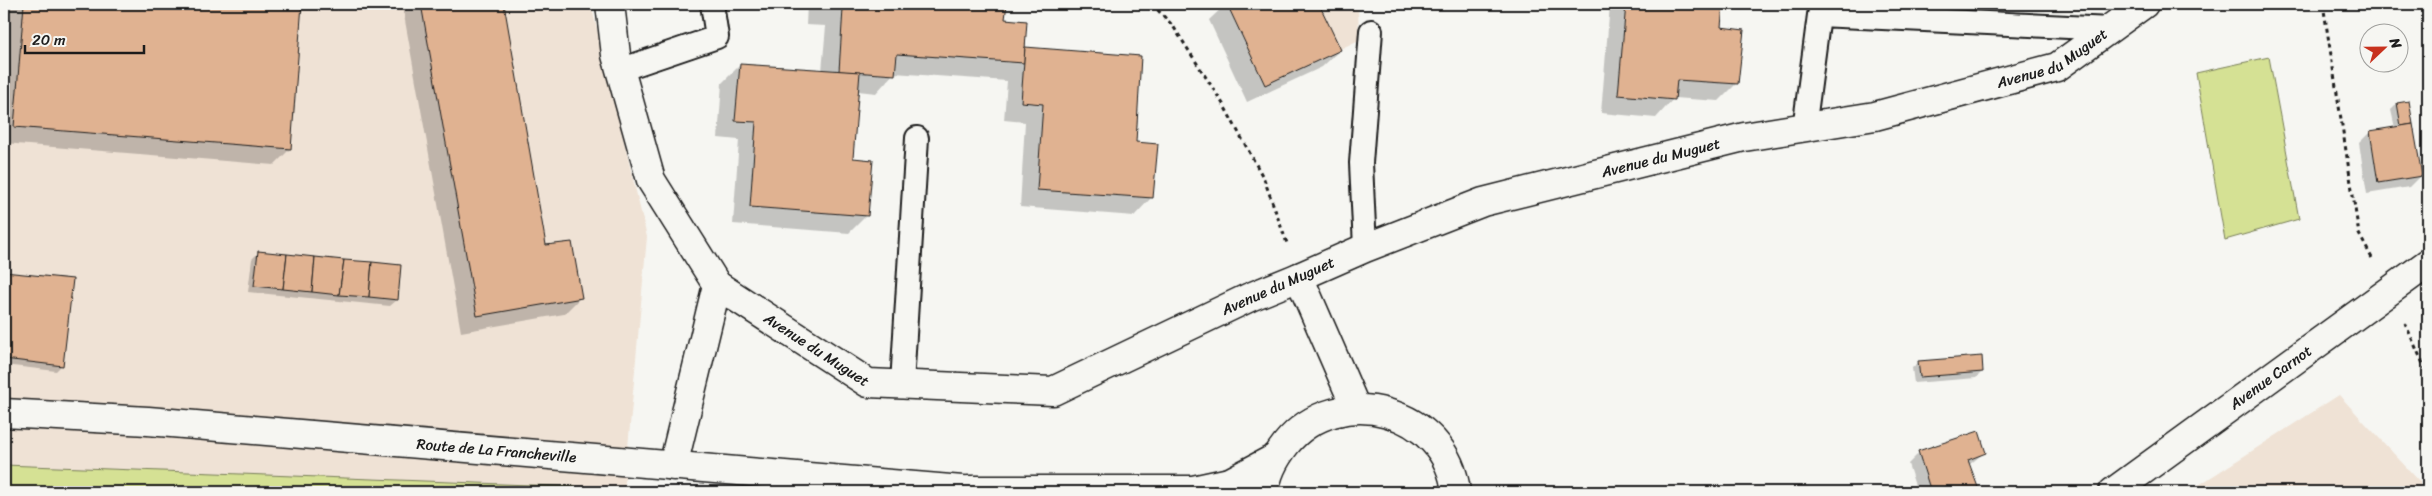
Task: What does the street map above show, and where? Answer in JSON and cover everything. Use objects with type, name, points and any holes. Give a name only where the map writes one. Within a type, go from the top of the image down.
[{"type":"street","name":"Avenue du Muguet","points":[[610,4],[620,70],[651,180],[718,285],[868,383],[1053,391],[1250,297],[1365,248],[1483,202],[1744,137],[1804,129],[1875,116],[2057,67],[2144,4]]},
{"type":"street","name":"Avenue Carnot","points":[[2113,492],[2428,263]]},
{"type":"street","points":[[1299,277],[1356,408]]},
{"type":"street","points":[[674,466],[718,285]]},
{"type":"street","points":[[1265,492],[1265,484],[1275,458],[1296,432],[1324,414],[1356,408],[1389,412],[1418,427],[1441,450],[1462,488]]},
{"type":"street","name":"Route de La Francheville","points":[[10,412],[158,422],[978,491],[1193,490],[1230,482],[1275,458]]},
{"type":"lane","points":[[620,70],[717,37],[712,4]]},
{"type":"lane","points":[[1804,129],[1819,15],[2111,29]]},
{"type":"lane","points":[[1365,248],[1361,163],[1371,31]]},
{"type":"lane","points":[[902,384],[916,138]]},
{"type":"path","points":[[1152,4],[1174,26],[1223,104],[1264,179],[1299,277]]},
{"type":"path","points":[[2323,4],[2359,234],[2390,291],[2428,375]]},
{"type":"shaded area","points":[[4,4],[591,4],[647,237],[624,492],[4,492]]},
{"type":"shaded area","points":[[1227,4],[1358,4],[1359,40],[1265,85]]},
{"type":"shaded area","points":[[2339,395],[2422,484],[2425,492],[2188,492]]},
{"type":"green space","points":[[2269,57],[2299,219],[2225,240],[2196,73]]},
{"type":"green space","points":[[4,465],[713,492],[4,492]]},
{"type":"building","points":[[24,4],[302,4],[291,149],[14,127]]},
{"type":"building","points":[[421,4],[504,4],[546,245],[572,242],[582,298],[477,316]]},
{"type":"building","points":[[823,4],[1007,4],[1005,19],[1027,21],[1024,63],[897,54],[895,75],[839,71],[843,9],[823,7]]},
{"type":"building","points":[[1227,4],[1319,4],[1341,50],[1265,85]]},
{"type":"building","points":[[1626,4],[1723,4],[1721,27],[1744,30],[1738,84],[1677,80],[1675,100],[1618,95]]},
{"type":"building","points":[[1025,47],[1141,56],[1136,142],[1158,144],[1153,198],[1037,190],[1043,104],[1021,102]]},
{"type":"building","points":[[740,64],[860,72],[853,158],[873,160],[868,216],[750,207],[756,122],[735,121]]},
{"type":"building","points":[[2409,101],[2413,124],[2401,126],[2397,103]]},
{"type":"building","points":[[2413,124],[2422,176],[2378,183],[2370,131]]},
{"type":"building","points":[[258,251],[287,254],[283,289],[254,286]]},
{"type":"building","points":[[287,254],[315,257],[312,292],[283,289]]},
{"type":"building","points":[[315,257],[344,260],[339,295],[312,292]]},
{"type":"building","points":[[344,260],[372,262],[369,297],[339,295]]},
{"type":"building","points":[[372,262],[401,265],[398,300],[369,297]]},
{"type":"building","points":[[4,272],[73,279],[63,366],[4,359]]},
{"type":"building","points":[[1982,356],[1983,372],[1920,377],[1918,361]]},
{"type":"building","points":[[1979,431],[1986,453],[1968,460],[1979,490],[1970,492],[1931,492],[1918,451]]}]
